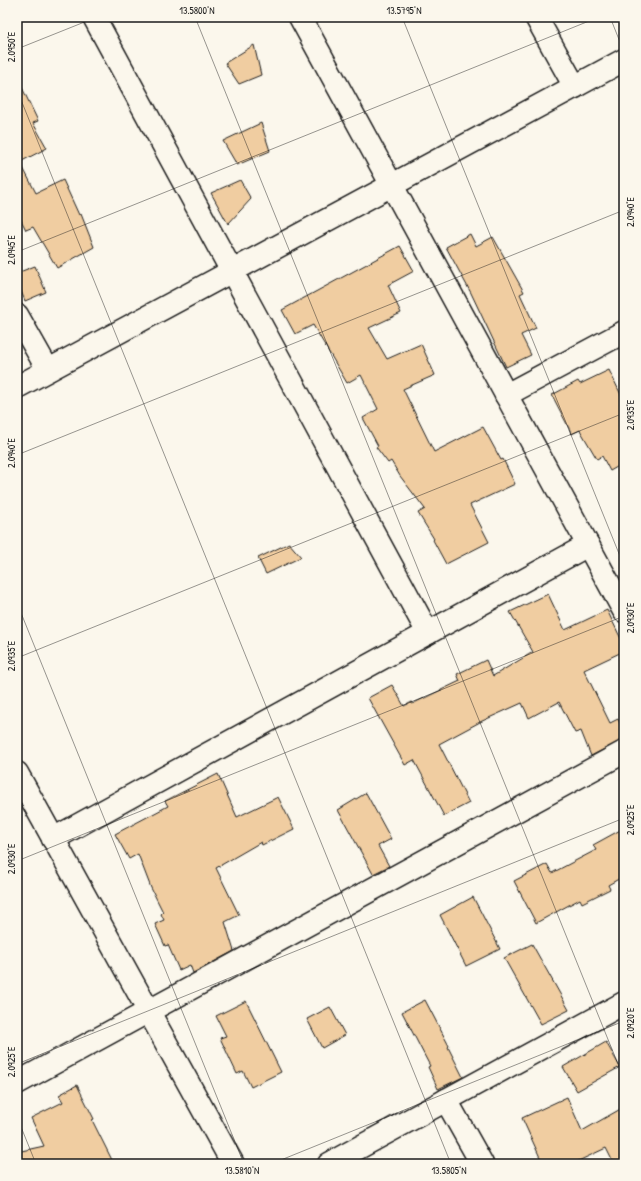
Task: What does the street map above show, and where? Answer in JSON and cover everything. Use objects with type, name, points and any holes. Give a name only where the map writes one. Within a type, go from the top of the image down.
[{"type":"street","points":[[94,17],[428,633]]},
{"type":"street","points":[[300,17],[624,611]]},
{"type":"street","points":[[536,17],[575,87]]},
{"type":"street","points":[[17,387],[624,60]]},
{"type":"street","points":[[17,315],[48,370]]},
{"type":"street","points":[[506,395],[624,332]]},
{"type":"street","points":[[53,839],[588,545]]},
{"type":"street","points":[[17,1083],[624,752]]},
{"type":"street","points":[[17,773],[233,1164]]},
{"type":"street","points":[[329,1164],[624,1003]]},
{"type":"street","points":[[446,1100],[482,1164]]},
{"type":"building","points":[[254,45],[261,75],[239,84],[225,63]]},
{"type":"building","points":[[17,77],[38,121],[33,123],[47,148],[20,162],[36,193],[63,180],[79,215],[81,214],[94,247],[57,268],[33,227],[26,230],[17,212]]},
{"type":"building","points":[[261,123],[270,151],[237,165],[223,141]]},
{"type":"building","points":[[240,180],[251,199],[228,224],[211,193]]},
{"type":"building","points":[[470,234],[476,246],[493,237],[524,292],[520,294],[536,328],[521,335],[531,355],[506,367],[471,293],[446,247]]},
{"type":"building","points":[[400,246],[414,271],[388,285],[401,313],[369,328],[387,359],[421,344],[435,375],[403,389],[434,452],[483,427],[501,460],[503,459],[515,484],[470,505],[489,542],[446,564],[433,540],[434,539],[418,513],[425,509],[400,476],[391,461],[388,463],[376,447],[378,446],[363,418],[378,409],[361,375],[347,383],[313,325],[295,334],[282,310]]},
{"type":"building","points":[[35,266],[46,292],[25,301],[17,281],[17,273]]},
{"type":"building","points":[[609,370],[624,401],[624,463],[610,471],[602,456],[597,459],[580,430],[572,434],[552,395],[578,381],[580,384]]},
{"type":"building","points":[[289,543],[301,557],[266,574],[258,558]]},
{"type":"building","points":[[548,594],[565,630],[607,610],[624,645],[624,651],[584,670],[610,723],[618,719],[624,731],[624,739],[591,756],[581,731],[575,733],[559,702],[529,718],[522,703],[480,722],[439,744],[469,803],[444,816],[414,760],[405,765],[368,698],[392,685],[404,706],[412,702],[412,704],[460,681],[457,674],[486,660],[493,676],[533,652],[510,612]]},
{"type":"building","points":[[218,774],[237,817],[278,797],[294,829],[262,845],[261,842],[216,868],[239,915],[225,922],[234,951],[193,973],[190,965],[179,970],[168,945],[165,946],[155,924],[164,920],[161,914],[163,912],[151,888],[138,854],[129,859],[115,834],[168,806],[165,801]]},
{"type":"building","points":[[366,793],[391,839],[378,846],[389,866],[373,874],[338,810]]},
{"type":"building","points":[[624,828],[624,876],[608,885],[610,889],[582,903],[580,899],[536,923],[514,881],[547,864],[552,873],[596,850],[593,845]]},
{"type":"building","points":[[473,897],[500,949],[466,966],[440,915]]},
{"type":"building","points":[[532,944],[569,1010],[541,1024],[504,958]]},
{"type":"building","points":[[425,1000],[463,1077],[438,1089],[428,1067],[430,1066],[402,1012]]},
{"type":"building","points":[[246,1001],[281,1072],[251,1087],[243,1071],[237,1074],[220,1038],[226,1036],[216,1016]]},
{"type":"building","points":[[330,1007],[345,1035],[322,1048],[307,1019]]},
{"type":"building","points":[[606,1042],[620,1067],[577,1091],[563,1067]]},
{"type":"building","points":[[77,1085],[94,1119],[92,1120],[114,1164],[17,1164],[17,1152],[44,1146],[31,1118],[63,1102],[59,1095]]},
{"type":"building","points":[[567,1097],[582,1131],[624,1107],[624,1164],[614,1164],[606,1148],[572,1164],[543,1164],[522,1118]]}]
